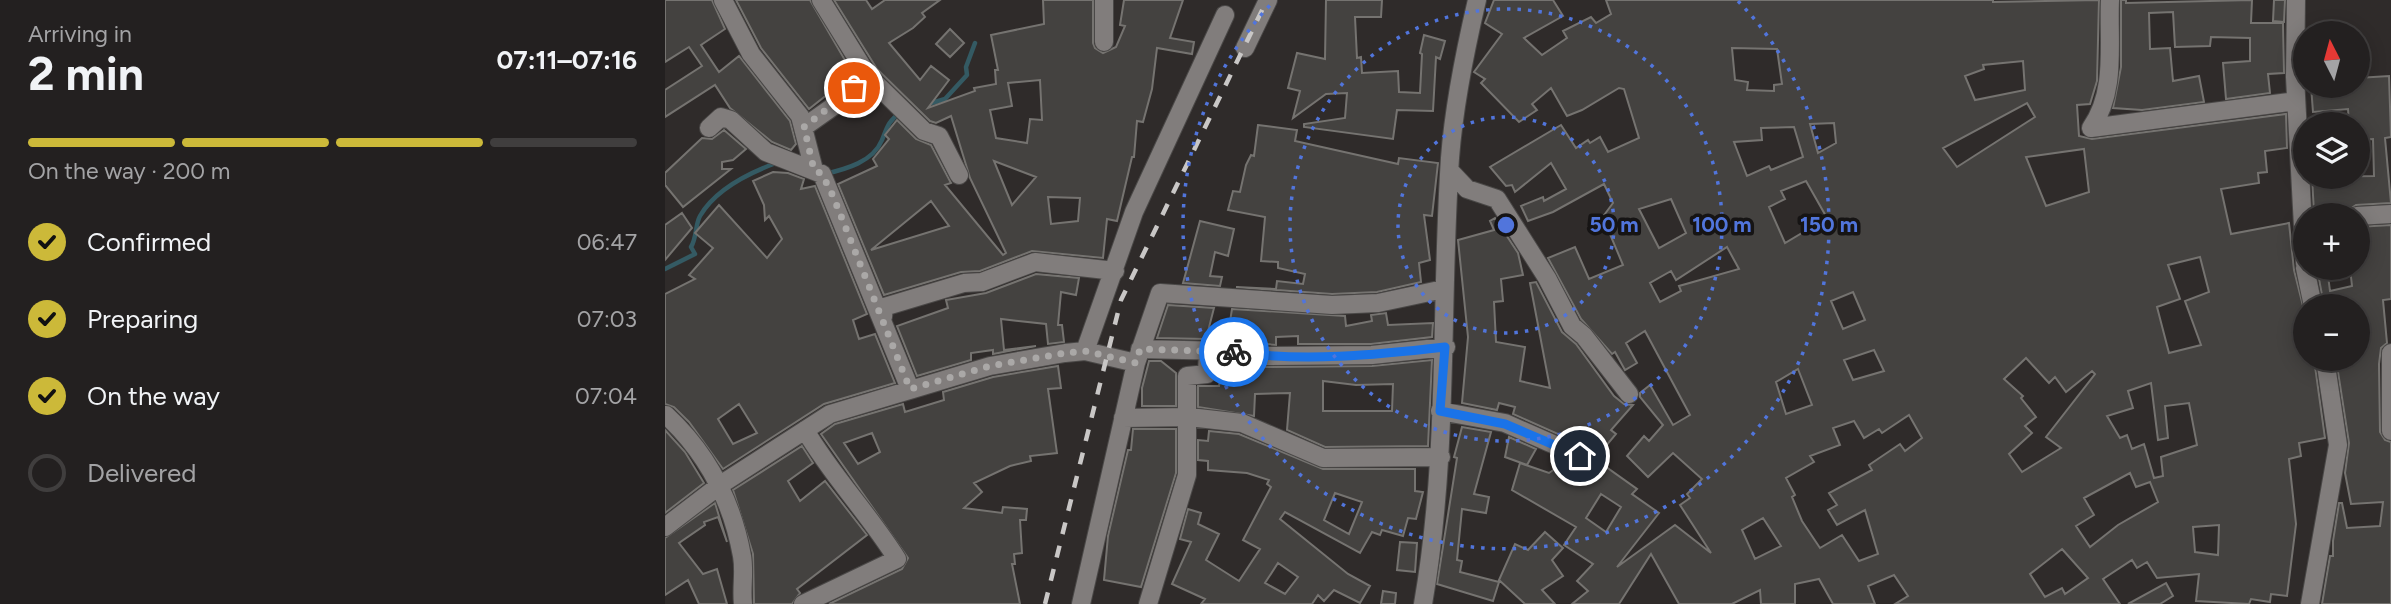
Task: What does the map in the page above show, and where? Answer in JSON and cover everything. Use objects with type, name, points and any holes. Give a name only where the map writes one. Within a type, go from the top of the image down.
[{"type":"street","points":[[723,0],[751,54],[800,116],[814,170]]},
{"type":"street","points":[[821,0],[868,76],[924,131],[939,136],[959,175]]},
{"type":"street","points":[[1104,0],[1104,42]]},
{"type":"street","points":[[1245,48],[1268,0]]},
{"type":"street","points":[[1423,604],[1441,457],[1440,411],[1445,347],[1444,289],[1450,171],[1466,51],[1477,0]]},
{"type":"street","points":[[2111,0],[2110,72],[2106,98],[2091,128],[2296,101]]},
{"type":"street","points":[[2296,0],[2296,101],[2303,203]]},
{"type":"street","points":[[1085,351],[1134,212],[1226,15]]},
{"type":"street","points":[[804,127],[838,103],[868,76]]},
{"type":"street","points":[[709,128],[721,117],[731,120],[766,152],[822,174],[883,317],[910,389]]},
{"type":"street","points":[[1450,171],[1468,189],[1496,200],[1547,278],[1572,326],[1584,337],[1629,394]]},
{"type":"street","points":[[2370,215],[2391,214]]},
{"type":"street","points":[[883,317],[884,307],[964,283],[982,282],[1035,262],[1115,271]]},
{"type":"street","points":[[1081,604],[1122,418],[1138,356],[1160,293],[1332,305],[1378,303],[1444,289]]},
{"type":"street","points":[[665,527],[720,485],[830,414],[990,366],[1085,351],[1138,356],[1208,350],[1265,356],[1372,355],[1445,347]]},
{"type":"street","points":[[1148,604],[1187,475],[1188,376],[1207,374],[1208,350]]},
{"type":"street","points":[[2391,353],[2391,431]]},
{"type":"street","points":[[2310,604],[2338,445],[2327,371]]},
{"type":"street","points":[[1440,411],[1505,424],[1580,456]]},
{"type":"street","points":[[666,415],[689,436],[720,485],[742,558],[743,604]]},
{"type":"street","points":[[1122,418],[1189,417],[1242,424],[1324,458],[1441,457]]},
{"type":"street","points":[[803,604],[897,559],[879,531],[825,463],[805,430]]},
{"type":"building","points":[[665,0],[712,0],[725,29],[701,45],[719,72],[739,56],[790,121],[796,144],[791,150],[772,142],[730,108],[715,85],[665,117],[665,90],[702,66],[689,47],[665,62]]},
{"type":"building","points":[[736,0],[810,0],[853,74],[809,109],[761,48]]},
{"type":"building","points":[[834,0],[866,0],[872,9],[885,0],[940,0],[922,13],[925,17],[913,28],[889,43],[920,80],[931,66],[949,80],[928,108],[975,91],[974,88],[996,84],[995,70],[998,70],[991,35],[1044,24],[1043,0],[1093,0],[1093,43],[1095,48],[1103,53],[1116,47],[1125,26],[1120,25],[1124,0],[1183,0],[1170,38],[1194,42],[1192,54],[1157,48],[1152,89],[1143,122],[1137,121],[1134,157],[1117,221],[1107,219],[1103,258],[1032,251],[980,271],[961,272],[884,295],[838,184],[877,166],[873,159],[889,139],[885,135],[897,120],[916,139],[931,145],[951,183],[945,185],[1003,255],[1006,253],[970,178],[951,116],[936,123],[930,121],[877,69]],"holes":[[[1040,80],[1042,120],[1030,119],[1027,143],[996,138],[990,110],[1012,106],[1008,83]],[[994,161],[1036,177],[1012,205]],[[1048,197],[1080,198],[1078,221],[1051,224]],[[931,201],[949,226],[871,250]]]},
{"type":"building","points":[[1326,0],[1382,0],[1381,17],[1355,17],[1357,58],[1361,57],[1362,73],[1398,71],[1399,92],[1420,93],[1420,53],[1424,35],[1445,41],[1440,59],[1436,57],[1433,111],[1397,110],[1393,139],[1304,127],[1304,124],[1345,118],[1347,93],[1326,94],[1293,118],[1300,91],[1288,88],[1297,53],[1325,59]]},
{"type":"building","points":[[1494,0],[1553,0],[1563,16],[1524,38],[1542,55],[1567,38],[1563,31],[1591,17],[1596,23],[1611,14],[1606,0],[2099,0],[2097,81],[2090,104],[2077,105],[2079,136],[2092,139],[2286,114],[2287,148],[2265,151],[2267,172],[2258,173],[2259,183],[2221,189],[2231,234],[2289,223],[2293,280],[2296,280],[2300,294],[2293,294],[2293,371],[2316,371],[2325,438],[2299,443],[2301,456],[2289,459],[2296,524],[2287,596],[2271,594],[2270,602],[2251,599],[2249,604],[2196,601],[2199,574],[2157,578],[2147,562],[2137,568],[2132,560],[2103,579],[2120,604],[1895,604],[1908,596],[1894,575],[1868,586],[1875,604],[1833,604],[1819,579],[1795,584],[1795,604],[1761,604],[1760,590],[1732,604],[1679,604],[1651,554],[1619,604],[1572,604],[1588,591],[1577,581],[1593,564],[1564,545],[1576,527],[1512,490],[1520,463],[1549,473],[1565,462],[1576,467],[1586,466],[1591,454],[1585,446],[1513,414],[1515,407],[1499,403],[1497,410],[1462,403],[1468,337],[1458,240],[1494,230],[1490,221],[1495,218],[1518,253],[1523,275],[1501,279],[1503,301],[1494,302],[1496,342],[1525,347],[1520,381],[1550,388],[1530,283],[1536,282],[1562,332],[1576,344],[1614,396],[1624,404],[1633,405],[1611,430],[1616,434],[1595,459],[1637,489],[1632,494],[1659,513],[1617,567],[1675,525],[1711,553],[1680,505],[1690,498],[1687,494],[1702,479],[1673,453],[1648,477],[1627,456],[1644,436],[1649,441],[1663,425],[1640,397],[1640,393],[1650,385],[1673,425],[1690,415],[1645,331],[1626,343],[1637,363],[1625,370],[1615,352],[1612,354],[1581,319],[1548,258],[1575,247],[1589,279],[1623,265],[1607,227],[1599,222],[1613,203],[1604,184],[1553,212],[1528,221],[1521,206],[1543,197],[1544,201],[1566,189],[1551,163],[1515,192],[1512,185],[1506,186],[1490,167],[1561,125],[1576,148],[1588,140],[1590,143],[1600,137],[1608,152],[1639,138],[1624,89],[1619,88],[1567,116],[1551,88],[1532,104],[1537,110],[1519,122],[1481,83],[1485,79],[1474,72],[1502,34],[1485,23]],"holes":[[[1732,48],[1777,49],[1782,84],[1774,85],[1774,91],[1747,90],[1748,82],[1735,80]],[[2023,61],[2025,90],[1975,100],[1965,76],[1984,69],[1983,65]],[[2027,103],[2035,117],[1957,167],[1943,148]],[[1834,123],[1836,143],[1818,153],[1810,124]],[[1794,127],[1803,157],[1771,170],[1769,166],[1747,176],[1734,142],[1762,140],[1761,128]],[[2084,149],[2089,192],[2046,206],[2026,157]],[[1806,181],[1827,218],[1785,243],[1769,207],[1785,199],[1781,191]],[[1671,199],[1686,233],[1659,248],[1639,209]],[[1727,247],[1739,269],[1679,286],[1681,291],[1660,302],[1650,283],[1671,271],[1676,280]],[[2200,257],[2209,292],[2185,301],[2201,345],[2169,353],[2157,307],[2180,299],[2168,265]],[[1853,292],[1865,320],[1843,329],[1831,301]],[[1874,350],[1884,371],[1853,380],[1844,360]],[[2026,358],[2049,383],[2055,377],[2066,392],[2092,371],[2095,374],[2046,437],[2061,448],[2022,472],[2009,454],[2032,433],[2025,426],[2036,417],[2021,398],[2023,396],[2004,379]],[[1798,369],[1812,405],[1786,414],[1776,382]],[[2151,383],[2158,440],[2168,438],[2165,406],[2189,403],[2197,445],[2161,457],[2163,476],[2154,478],[2144,444],[2132,449],[2127,435],[2120,438],[2107,416],[2133,408],[2128,391]],[[1909,415],[1922,438],[1905,451],[1900,444],[1869,465],[1872,470],[1829,493],[1837,505],[1828,510],[1837,525],[1865,510],[1878,554],[1859,561],[1842,535],[1820,548],[1802,521],[1792,497],[1795,495],[1786,478],[1814,462],[1810,456],[1840,445],[1833,428],[1854,421],[1864,438],[1879,429],[1882,433]],[[2130,473],[2136,487],[2150,482],[2158,502],[2118,525],[2090,547],[2076,526],[2094,515],[2084,498]],[[1601,494],[1621,507],[1606,532],[1586,518]],[[1763,518],[1781,546],[1755,559],[1742,530]],[[2219,525],[2218,555],[2195,552],[2193,527]],[[2062,549],[2088,578],[2065,594],[2062,588],[2045,597],[2030,574]]]},
{"type":"building","points":[[2121,0],[2126,0],[2126,3],[2252,0],[2251,23],[2283,23],[2284,73],[2268,74],[2270,93],[2226,99],[2223,63],[2250,61],[2250,38],[2211,37],[2210,46],[2175,47],[2173,12],[2149,13],[2150,49],[2170,48],[2173,81],[2199,76],[2204,102],[2142,110],[2113,108],[2121,67]]},
{"type":"building","points":[[2274,0],[2285,0],[2284,22],[2273,21]]},
{"type":"building","points":[[950,29],[964,43],[950,57],[936,44]]},
{"type":"building","points":[[2389,76],[2391,137],[2385,138],[2391,203],[2313,203],[2313,189],[2370,189],[2370,176],[2374,176],[2370,112],[2348,112],[2348,109],[2313,112],[2312,98],[2370,98],[2370,77]]},
{"type":"building","points":[[1258,125],[1297,130],[1295,141],[1398,164],[1399,158],[1438,163],[1432,216],[1424,215],[1430,260],[1419,263],[1421,282],[1377,292],[1332,294],[1236,287],[1276,289],[1277,281],[1303,284],[1305,274],[1278,268],[1278,262],[1261,261],[1265,217],[1228,210],[1233,191],[1240,192],[1246,165],[1251,155],[1254,156]]},
{"type":"building","points":[[724,130],[746,149],[733,160],[722,162],[722,169],[731,169],[683,207],[665,185],[665,173],[702,138],[712,139]]},
{"type":"building","points":[[773,172],[788,173],[804,179],[801,189],[815,186],[867,314],[853,320],[859,339],[875,334],[895,383],[824,404],[723,469],[689,422],[674,407],[665,404],[665,294],[695,279],[689,275],[713,248],[695,233],[719,205],[767,258],[782,239],[769,216],[765,220],[764,205],[753,181]],"holes":[[[739,404],[757,433],[733,444],[718,419]]]},
{"type":"building","points":[[682,213],[692,228],[665,260],[665,225]]},
{"type":"building","points":[[1200,221],[1234,229],[1228,256],[1215,252],[1210,276],[1222,277],[1220,286],[1183,283]]},
{"type":"building","points":[[2391,225],[2391,299],[2383,300],[2387,343],[2381,348],[2379,364],[2380,432],[2385,440],[2391,442],[2391,604],[2322,604],[2330,556],[2333,556],[2339,503],[2342,503],[2347,528],[2380,526],[2383,502],[2351,504],[2345,473],[2349,443],[2338,371],[2370,371],[2370,294],[2322,294],[2319,280],[2329,280],[2330,291],[2352,286],[2351,280],[2370,280],[2370,226]]},
{"type":"building","points":[[1036,274],[1079,278],[1076,295],[1061,292],[1058,325],[1062,325],[1064,342],[1048,344],[1046,324],[1001,319],[1004,350],[1036,346],[993,354],[993,350],[971,353],[971,360],[917,376],[897,326],[948,308],[946,300],[986,293]]},
{"type":"building","points":[[1168,305],[1214,308],[1206,339],[1157,338]]},
{"type":"building","points":[[1232,309],[1345,316],[1346,326],[1372,321],[1371,315],[1386,313],[1388,325],[1433,323],[1432,337],[1371,344],[1298,344],[1298,336],[1276,337],[1276,345],[1227,340]]},
{"type":"building","points":[[1432,360],[1428,446],[1325,447],[1287,430],[1290,393],[1255,394],[1254,416],[1198,407],[1198,386],[1219,386],[1223,362],[1265,367],[1372,366]],"holes":[[[1323,381],[1356,385],[1393,384],[1392,411],[1323,411]]]},
{"type":"building","points":[[1149,361],[1161,361],[1176,373],[1176,406],[1142,406],[1142,388]]},
{"type":"building","points":[[1058,366],[1061,388],[1048,389],[1057,453],[1030,456],[1031,461],[1010,466],[974,483],[982,492],[964,508],[1002,513],[1003,507],[1027,509],[1026,520],[1020,520],[1022,553],[1014,554],[1015,564],[1012,564],[1020,604],[829,604],[902,569],[908,558],[821,434],[835,424],[903,404],[905,412],[944,400],[943,392],[993,377]],"holes":[[[872,433],[880,452],[858,464],[844,443]]]},
{"type":"building","points":[[1462,427],[1491,432],[1474,494],[1489,497],[1486,513],[1462,509],[1457,560],[1462,561],[1460,572],[1499,582],[1493,601],[1437,584],[1457,458],[1454,457]]},
{"type":"building","points":[[1133,429],[1176,429],[1176,473],[1141,587],[1104,580],[1108,536],[1128,450],[1131,450]]},
{"type":"building","points":[[665,430],[685,452],[704,483],[665,513]]},
{"type":"building","points":[[1209,431],[1239,434],[1323,469],[1415,469],[1415,491],[1423,492],[1416,519],[1408,518],[1403,536],[1382,530],[1380,535],[1372,532],[1360,553],[1285,512],[1280,519],[1348,574],[1370,586],[1360,603],[1334,590],[1324,601],[1318,595],[1312,604],[1201,604],[1205,599],[1172,584],[1191,542],[1180,539],[1188,509],[1201,513],[1198,524],[1219,534],[1206,560],[1239,581],[1260,549],[1243,540],[1271,487],[1267,484],[1269,480],[1247,473],[1208,470],[1208,461],[1198,460],[1198,440],[1208,441]],"holes":[[[1335,493],[1362,502],[1349,534],[1324,520]],[[1278,563],[1298,577],[1285,594],[1265,583]]]},
{"type":"building","points":[[1509,437],[1536,449],[1527,465],[1505,457]]},
{"type":"building","points":[[802,446],[813,463],[788,481],[800,501],[825,481],[867,535],[797,589],[800,593],[792,604],[754,604],[753,554],[733,490]]},
{"type":"building","points":[[715,503],[727,542],[718,517],[704,522],[705,525],[679,543],[703,574],[717,569],[727,604],[699,604],[688,580],[665,595],[665,538]]},
{"type":"building","points":[[1545,532],[1563,548],[1552,560],[1563,576],[1542,590],[1555,604],[1525,604],[1499,580],[1515,544],[1528,550]]},
{"type":"building","points":[[1400,542],[1417,543],[1415,572],[1397,570]]},
{"type":"building","points":[[2166,583],[2173,596],[2160,604],[2128,604]]},
{"type":"building","points":[[1383,591],[1396,593],[1395,604],[1381,604]]},
{"type":"waterway","points":[[928,104],[945,99],[967,75],[966,67],[975,43]]},
{"type":"waterway","points":[[825,174],[866,159],[878,148],[890,122],[900,113]]},
{"type":"waterway","points":[[665,269],[695,254],[691,247],[698,220],[714,198],[744,177],[776,163]]},
{"type":"railway","points":[[1045,604],[1121,300],[1267,0]]},
{"type":"way so far","points":[[854,88],[804,127],[814,170],[822,174],[833,196],[910,389],[990,366],[1065,353],[1085,351],[1136,363],[1140,349],[1234,352]]},
{"type":"route","points":[[1234,352],[1265,356],[1372,355],[1445,347],[1440,411],[1505,424],[1580,456]]}]
